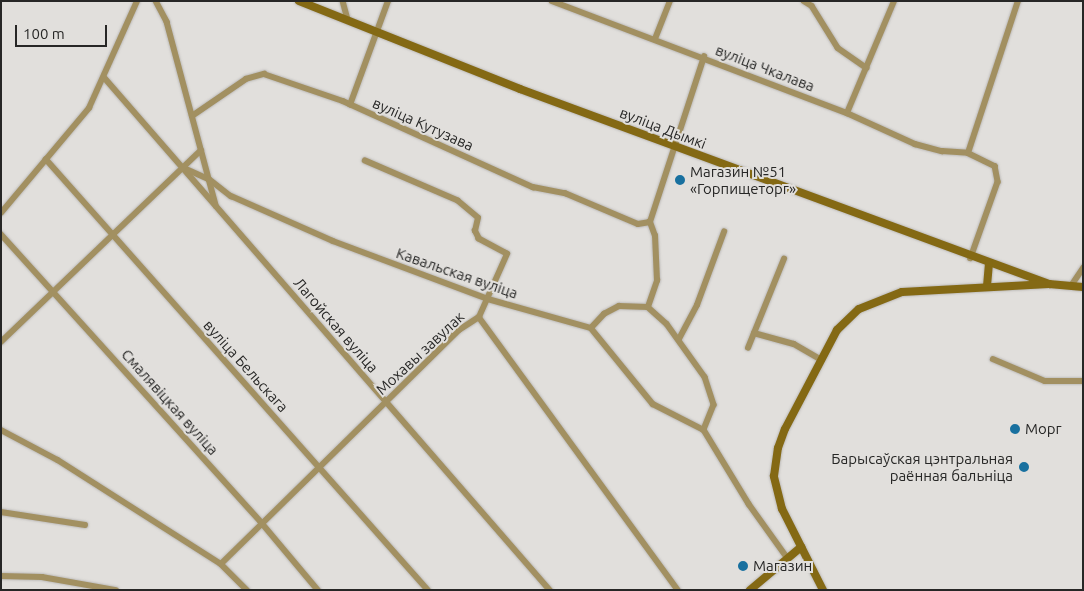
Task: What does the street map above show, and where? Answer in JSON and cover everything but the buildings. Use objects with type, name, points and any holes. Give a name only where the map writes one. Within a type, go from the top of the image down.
[{"type":"main road","name":"вуліца Дымкі","points":[[299,1],[676,148],[971,258],[1049,284]]},
{"type":"main road","points":[[987,286],[989,264]]},
{"type":"main road","points":[[823,590],[776,492],[775,462],[785,429],[820,359],[850,316],[872,302],[902,292],[1049,284],[1083,287]]},
{"type":"main road","points":[[750,590],[801,547]]},
{"type":"street","points":[[1,213],[89,108],[137,1]]},
{"type":"street","points":[[156,1],[167,22],[217,208]]},
{"type":"street","points":[[343,1],[348,20]]},
{"type":"street","points":[[350,105],[388,1]]},
{"type":"street","name":"вуліца Чкалава","points":[[552,1],[704,57],[847,113],[915,144],[942,151],[968,152]]},
{"type":"street","points":[[655,39],[670,1]]},
{"type":"street","points":[[804,1],[812,6],[838,48],[851,60],[866,68]]},
{"type":"street","points":[[847,113],[894,1]]},
{"type":"street","points":[[971,258],[999,176],[995,166],[968,152],[1018,1]]},
{"type":"street","points":[[648,307],[657,281],[655,236],[650,222],[676,148],[704,57]]},
{"type":"street","name":"вуліца Кутузава","points":[[192,116],[246,79],[264,74],[350,105],[533,187],[565,193],[638,224],[650,222]]},
{"type":"street","name":"Лагойская вуліца","points":[[104,77],[550,590]]},
{"type":"street","points":[[1,342],[112,233],[201,150]]},
{"type":"street","name":"вуліца Бельскага","points":[[46,159],[428,590]]},
{"type":"street","name":"Мохавы завулак","points":[[221,564],[261,522],[470,320],[479,317],[507,254],[478,239],[475,231],[478,218],[458,201],[365,161]]},
{"type":"street","name":"Кавальская вуліца","points":[[182,167],[209,178],[231,196],[333,241],[488,299],[591,328]]},
{"type":"street","points":[[679,339],[697,305],[724,232]]},
{"type":"street","name":"Смалявіцкая вуліца","points":[[1,234],[261,522],[318,590]]},
{"type":"street","points":[[748,348],[784,259]]},
{"type":"street","points":[[1071,286],[1083,268]]},
{"type":"street","points":[[704,430],[714,405],[705,377],[674,329],[648,307],[619,306],[604,314],[591,328],[653,404],[704,430],[749,504],[788,557]]},
{"type":"street","points":[[479,317],[678,590]]},
{"type":"street","points":[[754,333],[794,344],[820,359]]},
{"type":"street","points":[[993,359],[1046,381],[1083,381]]},
{"type":"street","points":[[1,430],[58,460],[221,564],[247,590]]},
{"type":"street","points":[[1,512],[84,525]]},
{"type":"street","points":[[1,576],[42,577],[116,590]]},
{"type":"place","name":"Магазин №51 «Горпищеторг»","points":[[680,180]]},
{"type":"place","name":"Морг","points":[[1015,429]]},
{"type":"place","name":"Барысаўская цэнтральная раённая бальніца","points":[[1024,467]]},
{"type":"place","name":"Магазин","points":[[743,566]]}]
